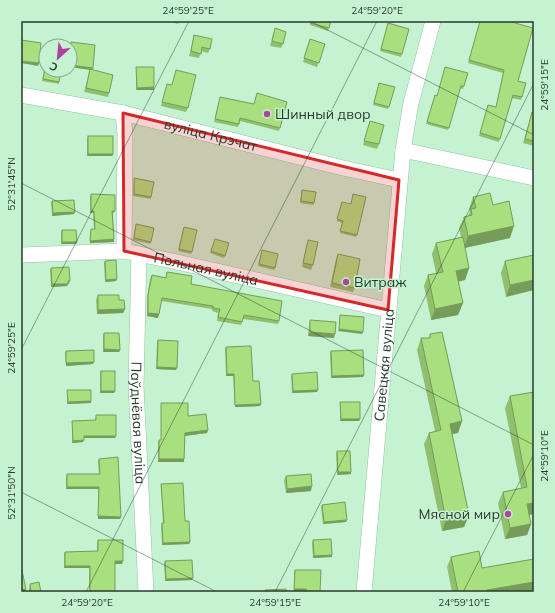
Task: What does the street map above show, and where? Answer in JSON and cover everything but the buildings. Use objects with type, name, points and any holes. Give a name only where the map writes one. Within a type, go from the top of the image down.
[{"type":"street","name":"Савецкая вуліца","points":[[364,592],[399,180],[411,103],[431,22]]},
{"type":"street","name":"вуліца Крэчат","points":[[21,95],[123,113],[343,168],[399,180]]},
{"type":"street","points":[[123,113],[125,134],[124,251]]},
{"type":"street","points":[[403,150],[534,178]]},
{"type":"street","name":"Польная вуліца","points":[[21,255],[124,251],[388,310]]},
{"type":"street","name":"Паўднёвая вуліца","points":[[140,254],[136,386],[146,592]]},
{"type":"highlighted area","points":[[123,113],[399,180],[388,310],[124,251]]},
{"type":"place","name":"Шинный двор","points":[[267,114]]},
{"type":"place","name":"Витраж","points":[[346,282]]},
{"type":"place","name":"Мясной мир","points":[[508,514]]}]
